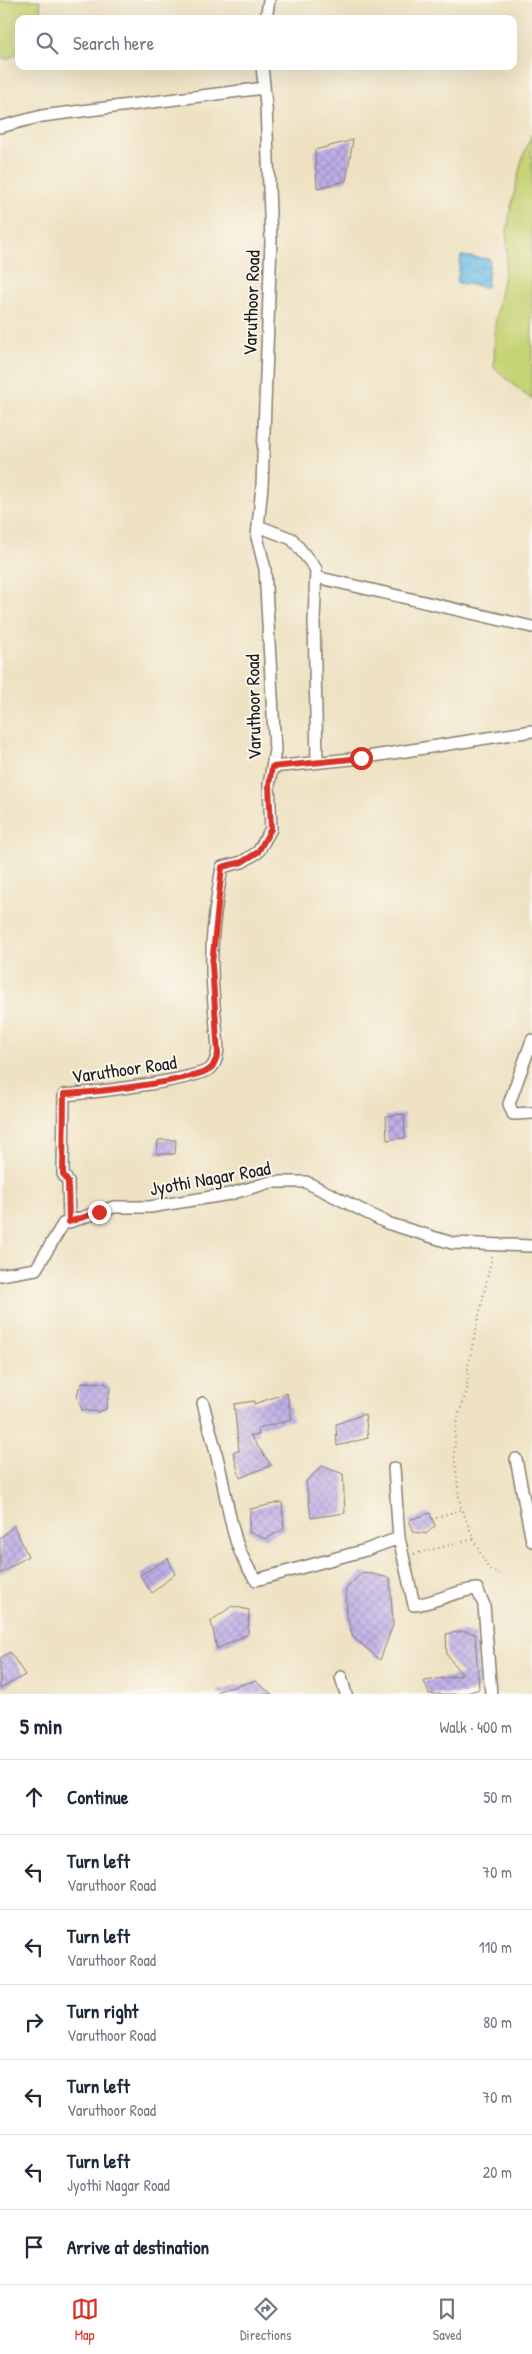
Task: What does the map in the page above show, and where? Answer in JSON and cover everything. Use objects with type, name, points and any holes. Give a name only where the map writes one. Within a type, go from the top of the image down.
[{"type":"street","points":[[267,15],[269,0]]},
{"type":"street","name":"Varuthoor Road","points":[[69,1222],[68,1182],[63,1174],[64,1094],[95,1092],[196,1076],[212,1068],[218,1054],[212,964],[222,867],[242,862],[258,852],[271,829],[269,785],[275,750],[265,569],[257,537],[262,486],[271,241],[262,70]]},
{"type":"street","points":[[0,127],[42,116],[264,88]]},
{"type":"street","points":[[258,526],[292,539],[316,569],[314,620],[317,762]]},
{"type":"street","points":[[316,578],[532,627]]},
{"type":"street","points":[[272,767],[361,758],[532,731]]},
{"type":"street","points":[[532,1040],[509,1104],[513,1114],[532,1113]]},
{"type":"street","name":"Jyothi Nagar Road","points":[[69,1222],[114,1207],[150,1207],[230,1194],[271,1182],[306,1182],[386,1223],[452,1243],[532,1246]]},
{"type":"street","points":[[0,1275],[36,1268],[63,1224],[69,1222]]},
{"type":"street","points":[[203,1403],[225,1490],[227,1513],[233,1534],[246,1565],[256,1580],[366,1550],[399,1538]]},
{"type":"street","points":[[516,1459],[532,1541]]},
{"type":"street","points":[[394,1468],[399,1538],[414,1605],[427,1604],[462,1590],[477,1589],[484,1605],[491,1694]]},
{"type":"street","points":[[341,1677],[346,1694]]},
{"type":"path","points":[[491,1259],[468,1366],[467,1390],[456,1423],[454,1459],[457,1491],[462,1509],[474,1539],[489,1568],[499,1574]]},
{"type":"path","points":[[436,1518],[462,1509]]},
{"type":"path","points":[[403,1556],[474,1539]]},
{"type":"green space","points":[[0,0],[40,0],[41,15],[15,15],[15,55],[8,59],[0,57]]},
{"type":"green space","points":[[532,134],[532,399],[494,368],[495,324],[507,257],[507,232],[511,207],[522,159]]},
{"type":"water","points":[[461,256],[490,259],[487,287],[457,283]]},
{"type":"building","points":[[353,140],[346,181],[317,188],[315,150]]},
{"type":"building","points":[[404,1114],[405,1138],[387,1140],[386,1116]]},
{"type":"building","points":[[158,1140],[176,1140],[175,1154],[157,1154]]},
{"type":"building","points":[[83,1382],[105,1383],[110,1389],[106,1409],[98,1412],[82,1410],[77,1396]]},
{"type":"building","points":[[287,1393],[292,1420],[258,1428],[259,1435],[250,1435],[271,1465],[240,1478],[233,1452],[239,1451],[234,1404],[254,1401],[254,1404]]},
{"type":"building","points":[[365,1414],[368,1438],[337,1446],[336,1424]]},
{"type":"building","points":[[322,1466],[343,1474],[345,1513],[311,1518],[306,1481]]},
{"type":"building","points":[[282,1502],[284,1529],[265,1539],[249,1532],[250,1509]]},
{"type":"building","points":[[430,1513],[435,1526],[426,1534],[414,1532],[409,1520]]},
{"type":"building","points":[[14,1526],[28,1556],[0,1574],[0,1538]]},
{"type":"building","points":[[168,1558],[175,1574],[152,1593],[140,1575]]},
{"type":"building","points":[[363,1572],[390,1578],[393,1625],[380,1660],[353,1637],[347,1616],[346,1589]]},
{"type":"building","points":[[232,1606],[249,1610],[248,1634],[217,1649],[211,1621]]},
{"type":"building","points":[[463,1631],[475,1634],[479,1689],[464,1694],[429,1694],[424,1681],[462,1675],[447,1655],[446,1634]]},
{"type":"building","points":[[10,1652],[25,1675],[0,1689],[0,1658]]},
{"type":"building","points":[[255,1681],[272,1694],[218,1694],[218,1691]]},
{"type":"route","points":[[99,1212],[69,1222],[68,1182],[63,1174],[64,1094],[95,1092],[125,1086],[163,1082],[196,1076],[212,1068],[218,1054],[212,964],[218,890],[222,867],[242,862],[258,852],[271,829],[269,785],[272,767],[361,758]]}]
